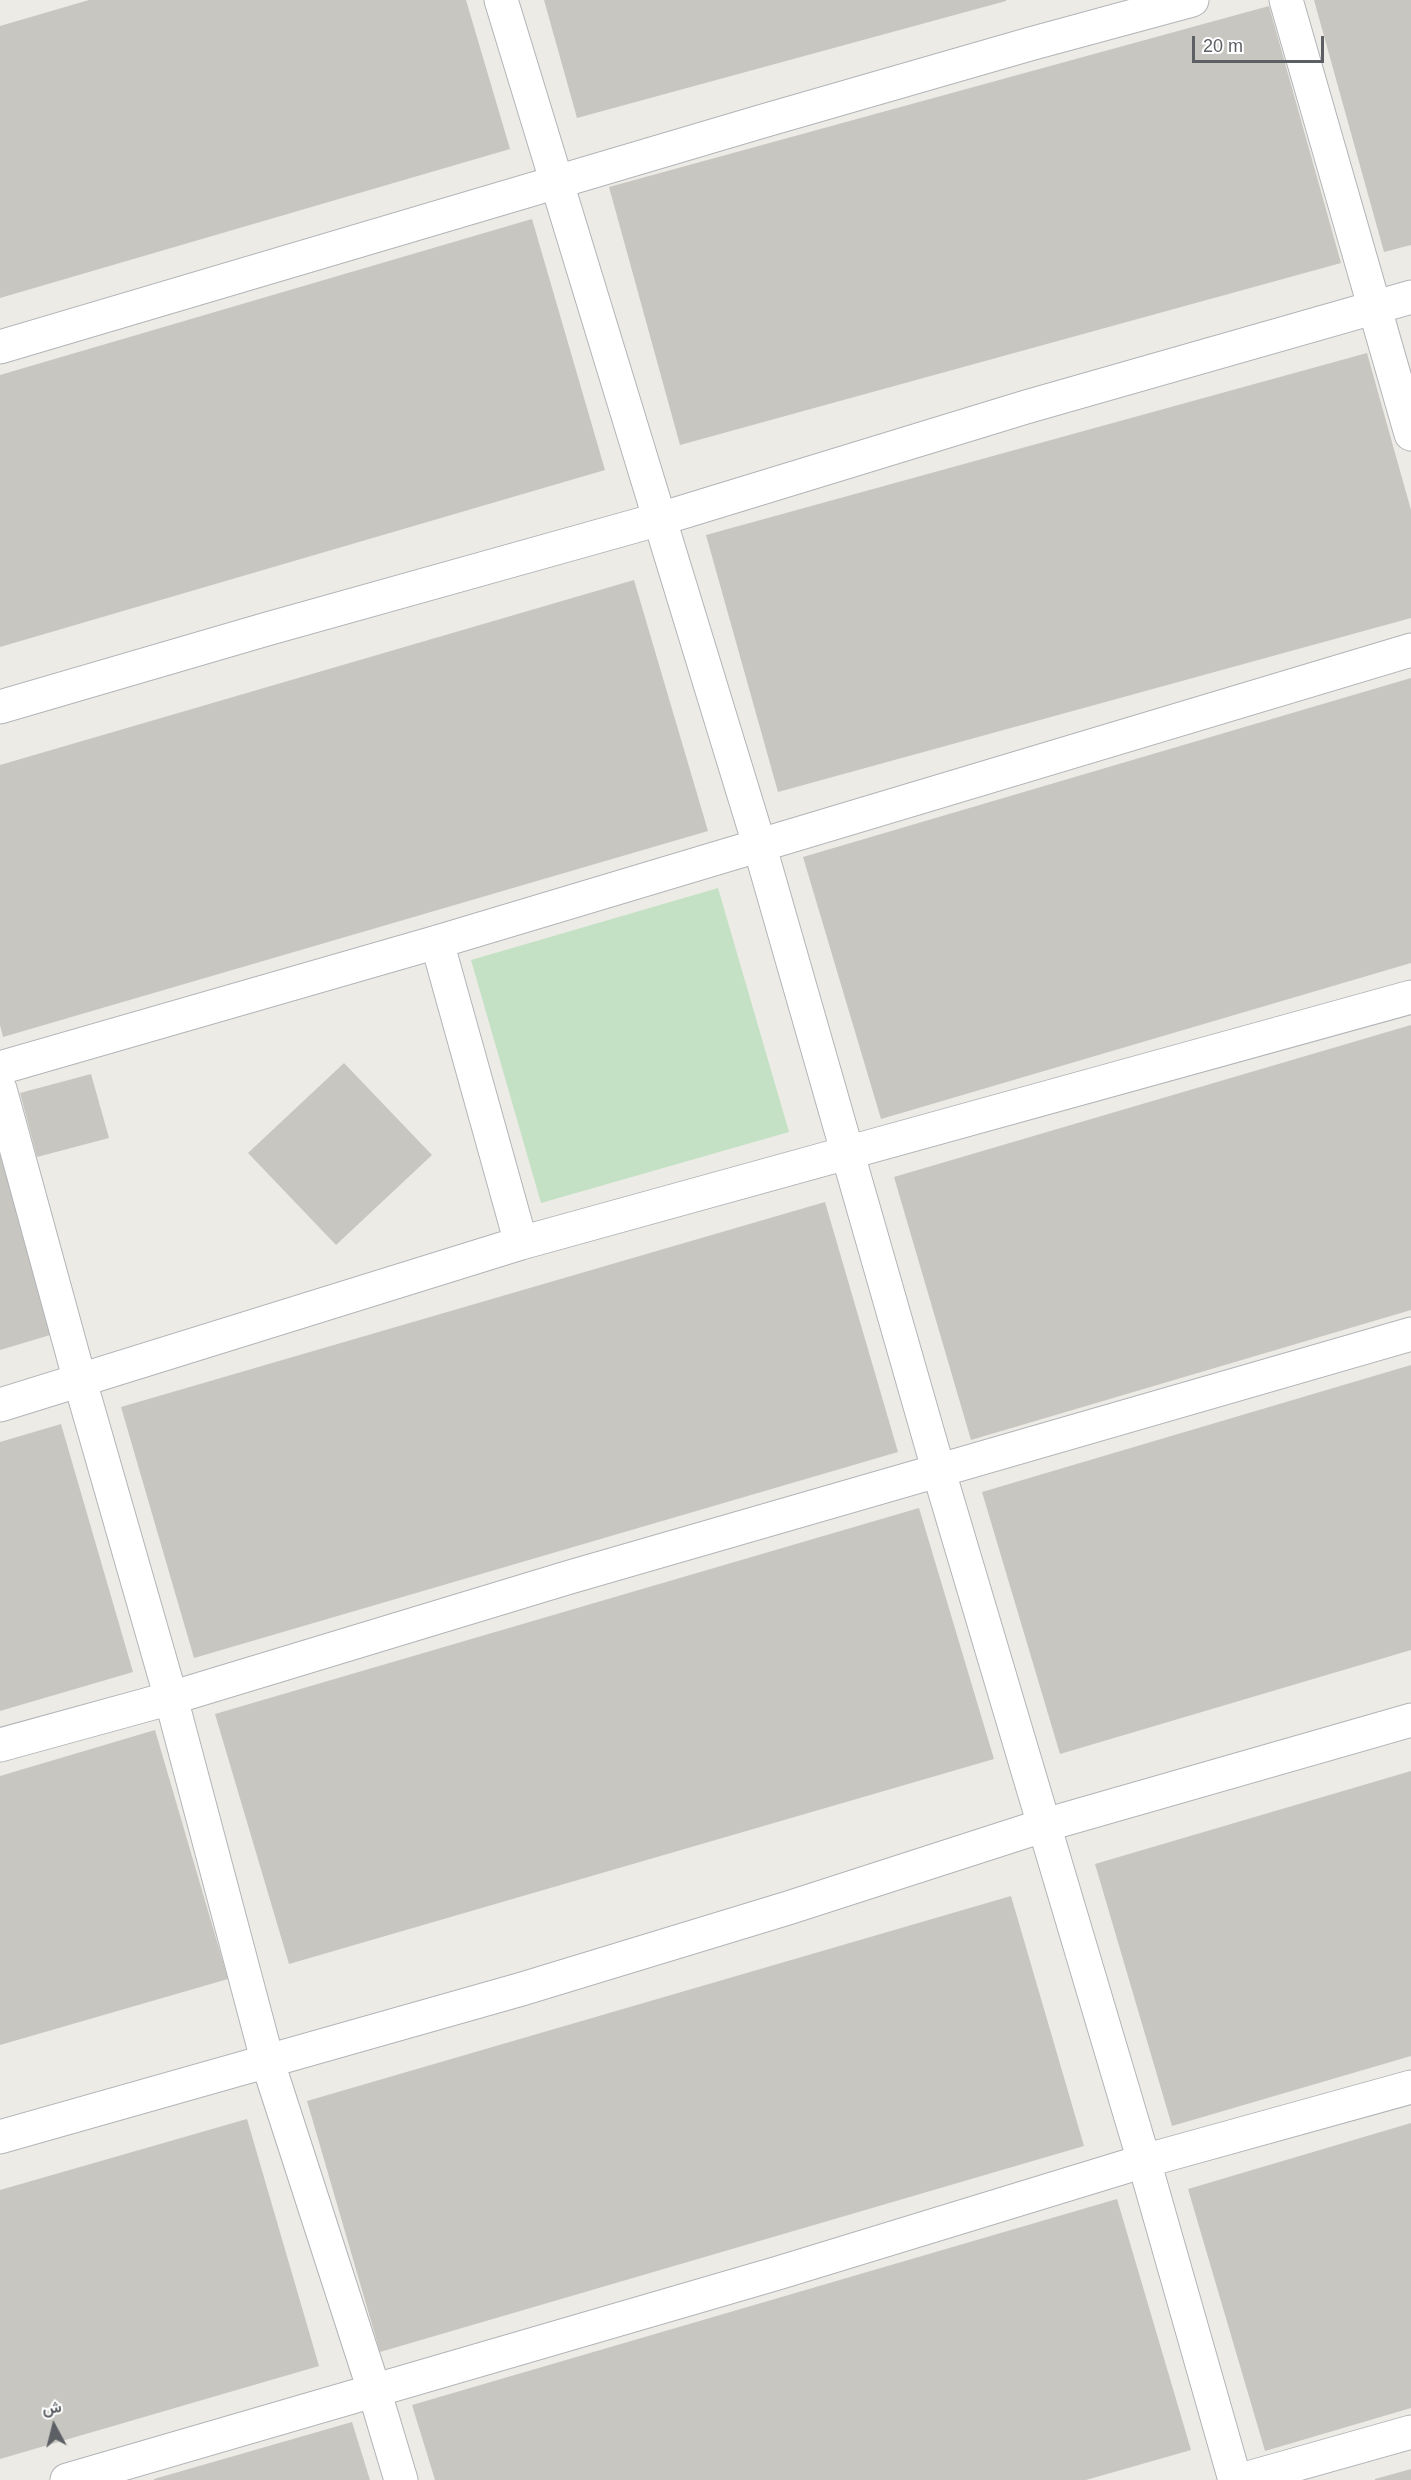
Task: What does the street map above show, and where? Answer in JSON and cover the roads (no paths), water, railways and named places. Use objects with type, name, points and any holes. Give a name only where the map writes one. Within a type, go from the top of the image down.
[{"type":"street","points":[[501,0],[759,844],[939,1472],[1144,2161],[1235,2480]]},
{"type":"street","points":[[0,347],[1019,47],[1192,0]]},
{"type":"street","points":[[1286,0],[1411,434]]},
{"type":"street","points":[[0,708],[267,629],[660,519],[1026,407],[1411,297]]},
{"type":"street","points":[[0,1068],[437,942],[1411,650]]},
{"type":"street","points":[[437,942],[521,1243]]},
{"type":"street","points":[[0,1405],[521,1243],[1411,997]]},
{"type":"street","points":[[0,1089],[80,1381],[171,1698],[268,2063],[401,2480]]},
{"type":"street","points":[[0,1745],[171,1698],[570,1577],[1411,1334]]},
{"type":"street","points":[[0,2137],[268,2063],[522,1989],[777,1912],[1045,1825],[1411,1720]]},
{"type":"street","points":[[67,2480],[778,2273],[1144,2161],[1411,2086]]},
{"type":"street","points":[[1241,2480],[1411,2432]]}]
